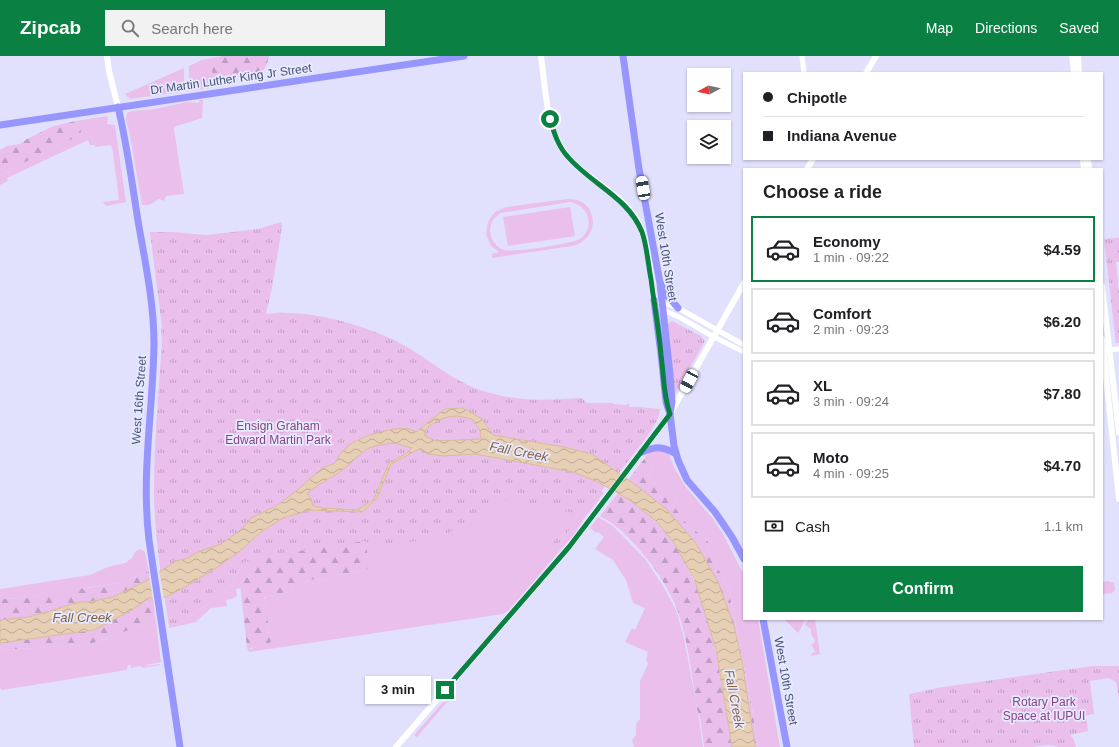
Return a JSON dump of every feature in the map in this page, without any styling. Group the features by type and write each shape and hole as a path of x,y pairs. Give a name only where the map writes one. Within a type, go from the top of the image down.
{"main road":[{"name":"West 16th Street","path":"107,56 109,71 118,107 140,231 153,324 153,360 146,472 146,515 180,747"},
{"name":"Dr Martin Luther King Jr Street","path":"0,125 464,56"},
{"path":"541,56 550,119 556,138 564,152 574,164 622,203 637,220 644,240 655,303"},
{"name":"West 10th Street","path":"623,56 639,169 660,283 670,374 672,402 670,414"},
{"path":"867,72 876,56"},
{"path":"1072,56 1074,72"},
{"path":"1078,56 1079,72"},
{"path":"660,283 678,308"},
{"path":"396,747 569,547 642,452 670,414 743,285"},
{"name":"West 10th Street","path":"655,303 666,402 670,414 676,454 687,480 719,519 732,537 743,557"},
{"path":"1103,307 1105,350 1119,499"},
{"path":"1105,350 1119,433"},
{"path":"642,452 659,447 665,448 676,454"},
{"name":"West 10th Street","path":"764,620 787,747"}],"street":[{"path":"802,56 804,72"},
{"path":"655,303 714,337 743,352"},
{"path":"662,306 678,308 743,343"},
{"path":"1105,350 1119,349"}],"green space":[{"path":"222,56 212,60 221,81 232,77 235,84 189,91 189,66 202,60"},
{"path":"222,56 269,56 267,64 259,78 249,81 238,77 229,77 221,81 214,79 211,66 212,60"},
{"path":"184,68 184,83 181,92 130,99 125,94"},
{"path":"200,100 203,100 202,118 174,127 184,194 166,196 164,201 159,199 149,205 142,205 126,120 127,113 187,102 198,103"},
{"path":"107,116 107,124 115,125 126,202 107,206 104,204 103,202 119,200 113,152 111,145 95,147 95,145 90,145 88,140 7,178 8,181 0,185 0,176 25,162 79,125 76,121"},
{"path":"76,121 81,132 78,136 0,176 0,150 7,146 20,144 53,126"},
{"path":"567,199 577,200 585,205 590,211 593,219 592,228 589,235 582,242 572,246 492,258 492,254 499,252 491,246 486,234 488,222 495,212 506,207","holes":["570,202 577,204 586,213 589,224 584,236 578,240 541,248 509,251 498,247 491,237 490,228 494,218 501,213"]},
{"path":"570,207 575,236 508,246 503,217"},
{"name":"Ensign Graham Edward Martin Park","path":"281,222 282,227 266,314 282,313 319,316 338,320 376,332 416,352 470,386 492,394 529,399 554,400 582,398 587,403 613,403 626,405 629,403 629,407 660,409 659,416 655,424 618,474 616,473 556,546 552,544 574,513 509,499 468,523 440,537 385,546 363,541 267,556 263,559 244,562 229,589 178,624 169,626 159,558 154,507 155,453 162,327 150,232 173,232 206,235 258,229"},
{"path":"1119,238 1119,262 1116,262 1119,293 1119,343 1116,343 1104,239"},
{"path":"672,321 701,336 705,341 675,394 668,324"},
{"path":"655,450 668,452 675,469 685,486 713,519 723,534 743,573 743,620 758,620 780,747 758,747 752,707 728,587 709,552 708,542 702,535 689,527 673,505 678,500 672,491 666,494 647,477 654,466 644,459 650,452"},
{"path":"644,459 654,466 647,477 666,494 672,491 678,500 673,505 689,527 702,535 708,542 709,552 728,587 752,708 758,747 755,747 742,661 734,626 641,489 628,480"},
{"path":"598,487 604,493 583,520 576,532 509,610 503,614 249,652 247,648 251,649 271,642 264,599 267,596 291,592 292,587 314,579 328,581 332,580 337,575 367,570 267,556 240,584 241,588 236,589 237,596 226,600 227,606 211,608 196,622 169,628 169,626 178,624 229,589 244,562 458,500"},
{"path":"618,493 648,515 672,541 690,571 703,605 713,640 721,676 732,747 704,747 688,650 675,603 661,578 633,542 612,523 600,516"},
{"path":"598,517 613,526 645,559 663,586 676,610 684,638 703,747 634,747 632,740 636,735 636,724 640,719 640,681 648,664 646,660 648,652 625,642 632,628 635,630 645,608 633,603 626,580 613,560 595,549 604,537 590,528"},
{"path":"364,541 369,559 367,570 337,575 332,580 328,581 314,579 292,587 291,592 267,596 264,598 271,642 265,647 247,648 240,584 253,571 258,563 267,556"},
{"path":"140,549 145,552 149,572 120,583 89,587 61,596 40,594 28,598 0,599 0,589 90,575 108,567 125,563 132,558 135,552"},
{"path":"149,572 150,579 113,597 88,602 78,602 28,617 0,620 0,599 28,598 40,594 55,594 61,596 66,591 120,583"},
{"path":"1108,581 1114,583 1115,590 1112,593 1103,594 1103,582"},
{"path":"149,598 153,598 155,615 145,624 96,642 83,645 0,650 0,643 94,630 132,610"},
{"path":"155,615 161,662 147,666 160,665 143,668 140,666 131,668 131,665 128,665 127,670 2,690 0,688 0,650 83,645 96,642 145,624"},
{"path":"785,620 805,620 798,633"},
{"path":"808,620 815,620 820,654 811,656 812,653 815,652 811,645 815,640 811,634 811,629 805,625"},
{"name":"Rotary Park Space at IUPUI","path":"1093,666 1119,666 1119,698 1116,682 1109,678 1090,681 1094,714 1086,716 1088,731 1070,735 1073,738 1076,747 1059,747 1049,745 1032,747 914,747 909,694 943,687"},
{"path":"448,701 417,737 414,735 443,702"}],"water":[{"name":"Fall Creek","path":"463,408 482,419 493,435 564,447 592,454 666,509 695,542 718,582 734,626 742,661 755,747 732,747 716,649 694,578 674,543 656,521 630,500 598,482 573,472 475,454 444,456 428,454 419,449 391,464 377,498 362,512 310,510 283,518 261,532 240,551 216,568 185,587 166,597 149,598 132,610 94,630 0,643 0,620 28,617 78,602 88,602 113,597 146,581 176,561 188,558 198,552 221,544 242,529 251,518 278,505 322,468 335,463 348,446 360,439 376,433 402,428 416,432 445,409","holes":["457,416 472,419 480,430 481,439 436,441 425,436 425,430 436,421 447,417","394,443 412,448 405,454 389,463 374,499 356,510 313,506 311,498 307,494 311,490 344,469 367,449"]}],"pier":[{"path":"159,570 164,599 153,600 149,576"}],"route":[{"path":"445,690 569,547 670,414 666,402 656,312 642,232 637,220 622,203 578,168 567,156 556,138 550,119"}]}
